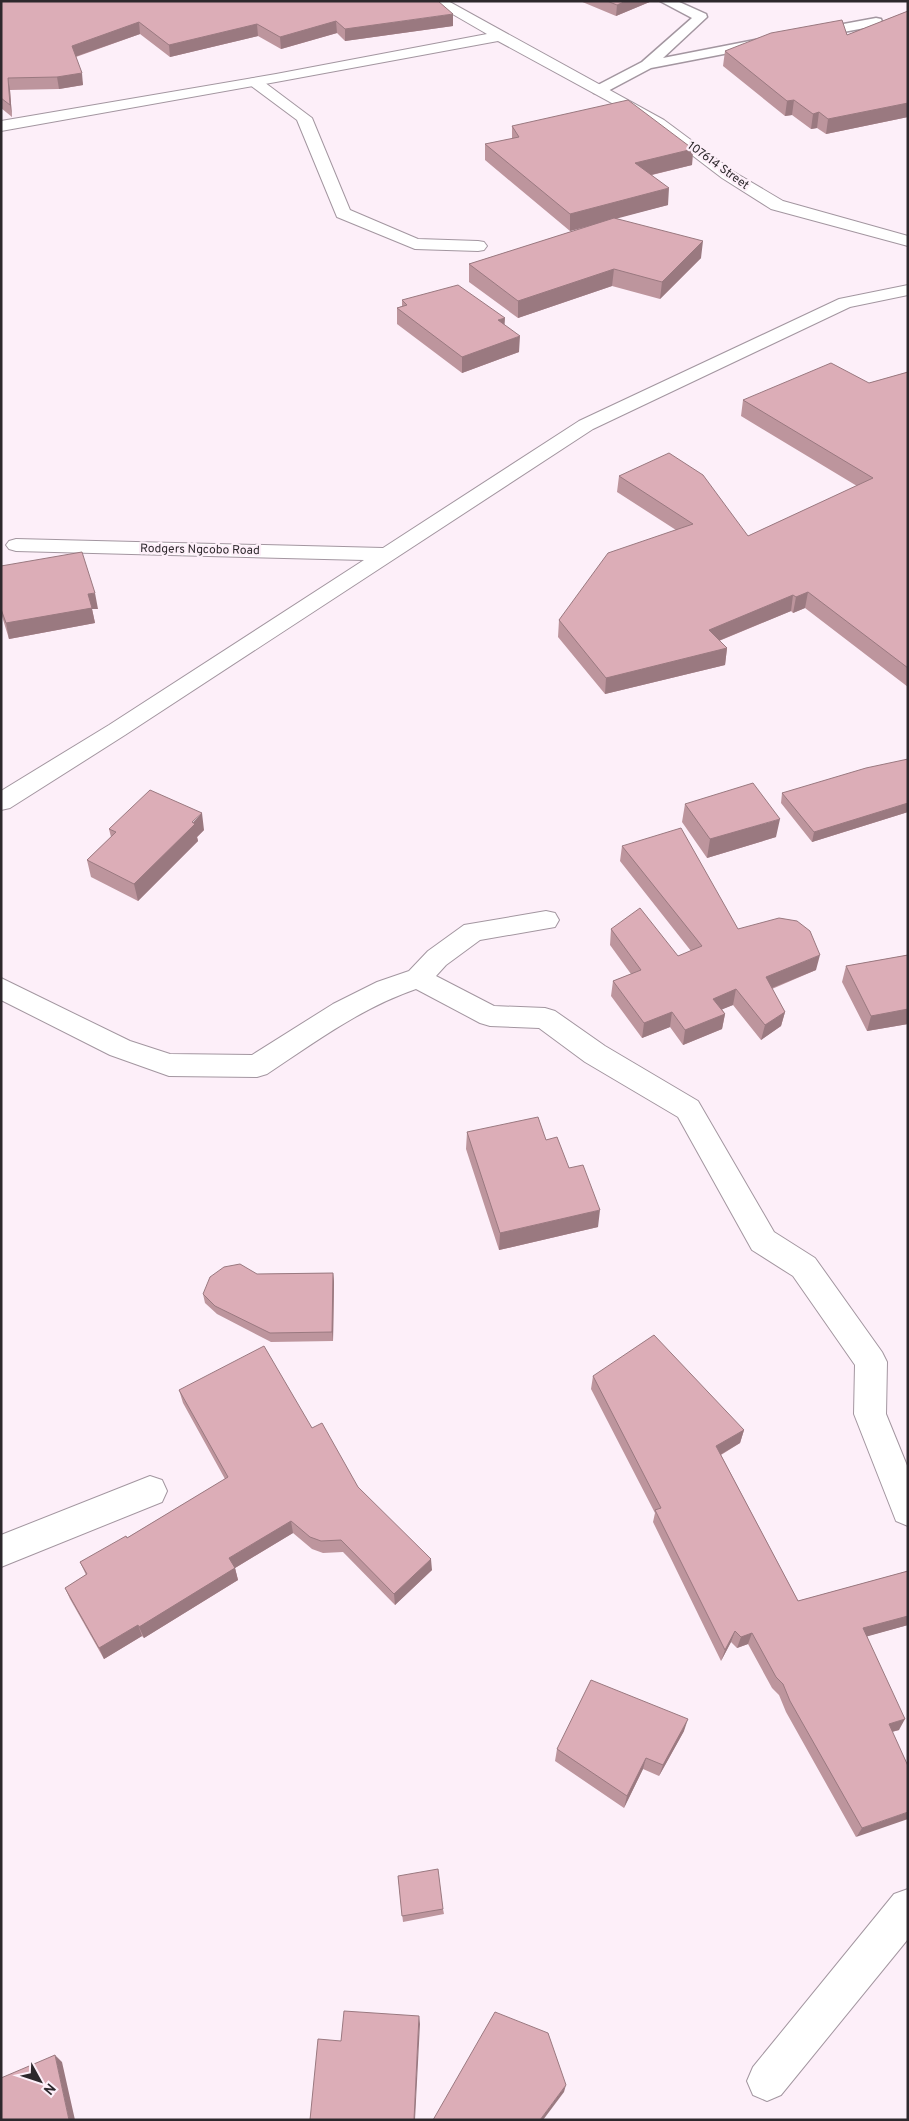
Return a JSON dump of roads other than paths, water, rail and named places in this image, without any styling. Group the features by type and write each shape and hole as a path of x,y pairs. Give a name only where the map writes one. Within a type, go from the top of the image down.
{"street":[{"name":"107614 Street","path":"437,1 659,123 728,175 777,205 908,241"},
{"path":"1,126 255,82 500,36"},
{"path":"255,82 304,118 343,213 415,244 478,246"},
{"path":"1,802 117,730 384,554 586,425 845,303 908,290"},
{"name":"Rodgers Ngcobo Road","path":"16,546 384,554"},
{"path":"1,988 120,1048 169,1065 257,1066 342,1010 386,989 418,978 437,958 473,932 546,920"},
{"path":"418,978 490,1016 546,1018 595,1054 688,1109 763,1241 804,1267 871,1362 870,1414 908,1510"},
{"path":"1,1552 150,1491"},
{"path":"767,2081 908,1908"}],"lane":[{"path":"599,90 647,65 701,17 666,1"},
{"path":"797,36 876,22"},
{"path":"647,65 778,40"}]}
